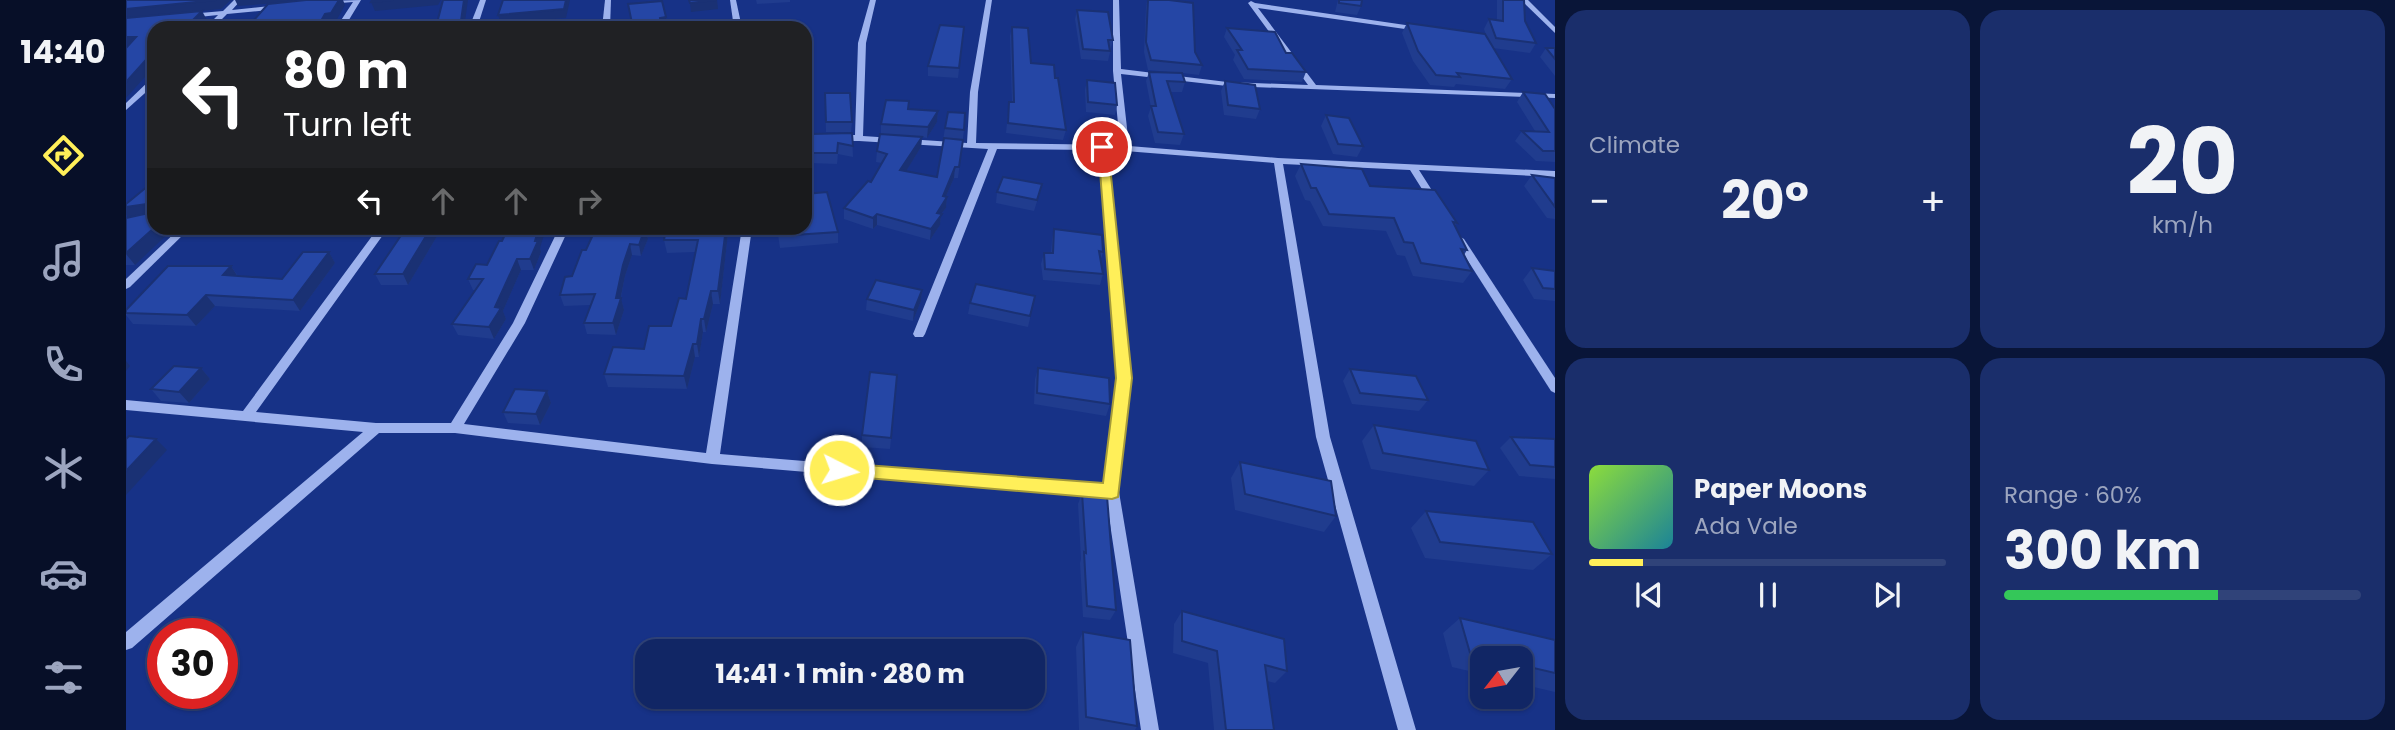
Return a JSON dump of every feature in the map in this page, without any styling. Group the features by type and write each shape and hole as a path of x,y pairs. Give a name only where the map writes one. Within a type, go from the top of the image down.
{"street":[{"path":"216,21 238,0"},
{"path":"314,4 353,0"},
{"path":"344,21 358,0"},
{"path":"475,21 483,0"},
{"path":"606,21 608,0"},
{"path":"733,0 737,21"},
{"path":"859,138 862,43 873,0"},
{"path":"971,146 974,92 989,0"},
{"path":"1116,0 1117,71 1125,148"},
{"path":"1524,0 1555,31"},
{"path":"1250,2 1314,87"},
{"path":"1250,2 1273,8 1428,30"},
{"path":"176,18 289,6"},
{"path":"1259,12 1273,8"},
{"path":"1117,71 1227,84 1555,96"},
{"path":"126,108 147,88"},
{"path":"812,138 859,138 971,146 1125,148 1278,161 1555,174"},
{"path":"919,334 994,146"},
{"path":"1102,147 1124,378 1112,492 1150,730"},
{"path":"1278,161 1323,437 1407,730"},
{"path":"1412,166 1442,213"},
{"path":"1450,225 1555,388"},
{"path":"126,285 178,235"},
{"path":"247,415 378,235"},
{"path":"455,428 519,323 561,235"},
{"path":"712,458 746,235"},
{"path":"126,404 376,428 455,428 712,458 1112,492"},
{"path":"126,642 376,428"}],"building":[{"path":"126,0 216,0 126,9"},
{"path":"339,0 331,13 325,14 321,21 253,21 268,4"},
{"path":"443,0 464,0 461,21 438,21"},
{"path":"503,0 566,0 564,9 498,15"},
{"path":"689,0 716,0 690,3"},
{"path":"1148,0 1193,3 1195,52 1202,65 1151,60 1146,42"},
{"path":"1339,0 1362,0 1361,6 1339,3"},
{"path":"1503,0 1524,0 1525,21 1536,43 1496,38 1489,19 1503,21"},
{"path":"662,1 666,17 660,18 660,21 632,21 628,4"},
{"path":"1077,10 1108,12 1113,40 1108,40 1110,51 1083,49"},
{"path":"202,11 192,21 147,21 147,59 126,82 126,48 136,37 126,37 126,18"},
{"path":"1407,23 1485,34 1512,79 1457,73 1460,77 1436,75 1418,51"},
{"path":"940,25 964,27 959,68 928,66"},
{"path":"1012,27 1028,28 1031,63 1054,65 1066,130 1008,123 1009,102 1014,102"},
{"path":"1227,28 1275,32 1286,53 1292,53 1306,72 1248,69 1237,50 1242,50"},
{"path":"1546,48 1555,48 1555,59"},
{"path":"1149,72 1182,73 1185,82 1167,81 1184,134 1158,132 1151,106 1156,106"},
{"path":"1087,80 1115,83 1117,105 1088,102"},
{"path":"1225,81 1255,85 1260,109 1228,105"},
{"path":"1523,92 1545,94 1555,109 1555,151 1543,151 1522,131 1549,132"},
{"path":"825,93 850,93 852,122 826,122"},
{"path":"886,100 909,101 908,109 938,111 928,127 881,124"},
{"path":"948,112 965,113 964,130 945,128"},
{"path":"1326,115 1349,118 1363,146 1338,144"},
{"path":"852,133 853,146 838,143 837,153 812,153 812,134"},
{"path":"880,134 922,137 900,170 937,177 944,138 963,140 959,167 955,167 943,196 947,197 937,213 942,214 931,229 877,214 873,218 844,208 868,181 871,182 887,154 877,151"},
{"path":"1301,164 1362,169 1370,186 1435,190 1457,223 1453,222 1467,250 1461,249 1472,271 1421,263 1413,243 1404,242 1394,218 1329,214 1316,188 1311,188"},
{"path":"1532,175 1555,178 1555,207"},
{"path":"1003,177 1042,184 1037,200 997,192"},
{"path":"147,187 147,207 146,204 126,207 126,204"},
{"path":"827,192 838,232 812,234 812,193"},
{"path":"147,213 147,234 126,253 126,218"},
{"path":"1054,229 1102,235 1103,252 1099,251 1103,274 1045,269 1044,253 1053,253"},
{"path":"401,235 427,235 403,274 375,274"},
{"path":"505,235 537,235 535,241 538,241 530,259 517,259 495,307 501,308 489,327 452,324 483,279 468,279 476,264 487,265 499,241 502,241"},
{"path":"593,235 643,235 639,245 630,244 616,298 621,298 613,323 584,323 595,294 560,295 565,277 572,276 582,250 586,250"},
{"path":"665,235 725,235 718,291 711,291 704,319 701,319 697,344 693,344 684,376 604,374 613,347 644,349 649,326 671,326 679,298 686,299 698,240 664,240"},
{"path":"303,252 329,252 293,300 206,295 187,315 126,313 168,266 231,266 223,275 282,279"},
{"path":"1532,268 1555,271 1555,289 1543,288"},
{"path":"876,280 922,290 914,310 867,299"},
{"path":"976,284 1035,296 1030,316 970,303"},
{"path":"174,366 201,368 179,392 151,389"},
{"path":"1038,368 1109,378 1110,404 1037,393"},
{"path":"1350,369 1416,376 1428,400 1360,393"},
{"path":"870,372 897,375 891,438 862,435"},
{"path":"515,389 547,391 536,414 503,412"},
{"path":"1374,425 1476,441 1489,470 1383,453"},
{"path":"129,436 156,439 126,471 126,439"},
{"path":"1511,437 1555,439 1555,467 1530,465"},
{"path":"1240,462 1331,481 1336,516 1245,494"},
{"path":"1082,493 1107,496 1116,610 1087,606"},
{"path":"1426,511 1533,522 1552,554 1440,542"},
{"path":"1182,611 1284,639 1287,671 1265,665 1274,730 1226,730 1217,651 1182,641"},
{"path":"1460,618 1555,640 1555,673 1533,668 1533,646 1470,646 1470,653"},
{"path":"1083,632 1130,640 1137,726 1086,717"}],"route":[{"path":"839,470 1112,492 1124,378 1102,147"}]}
